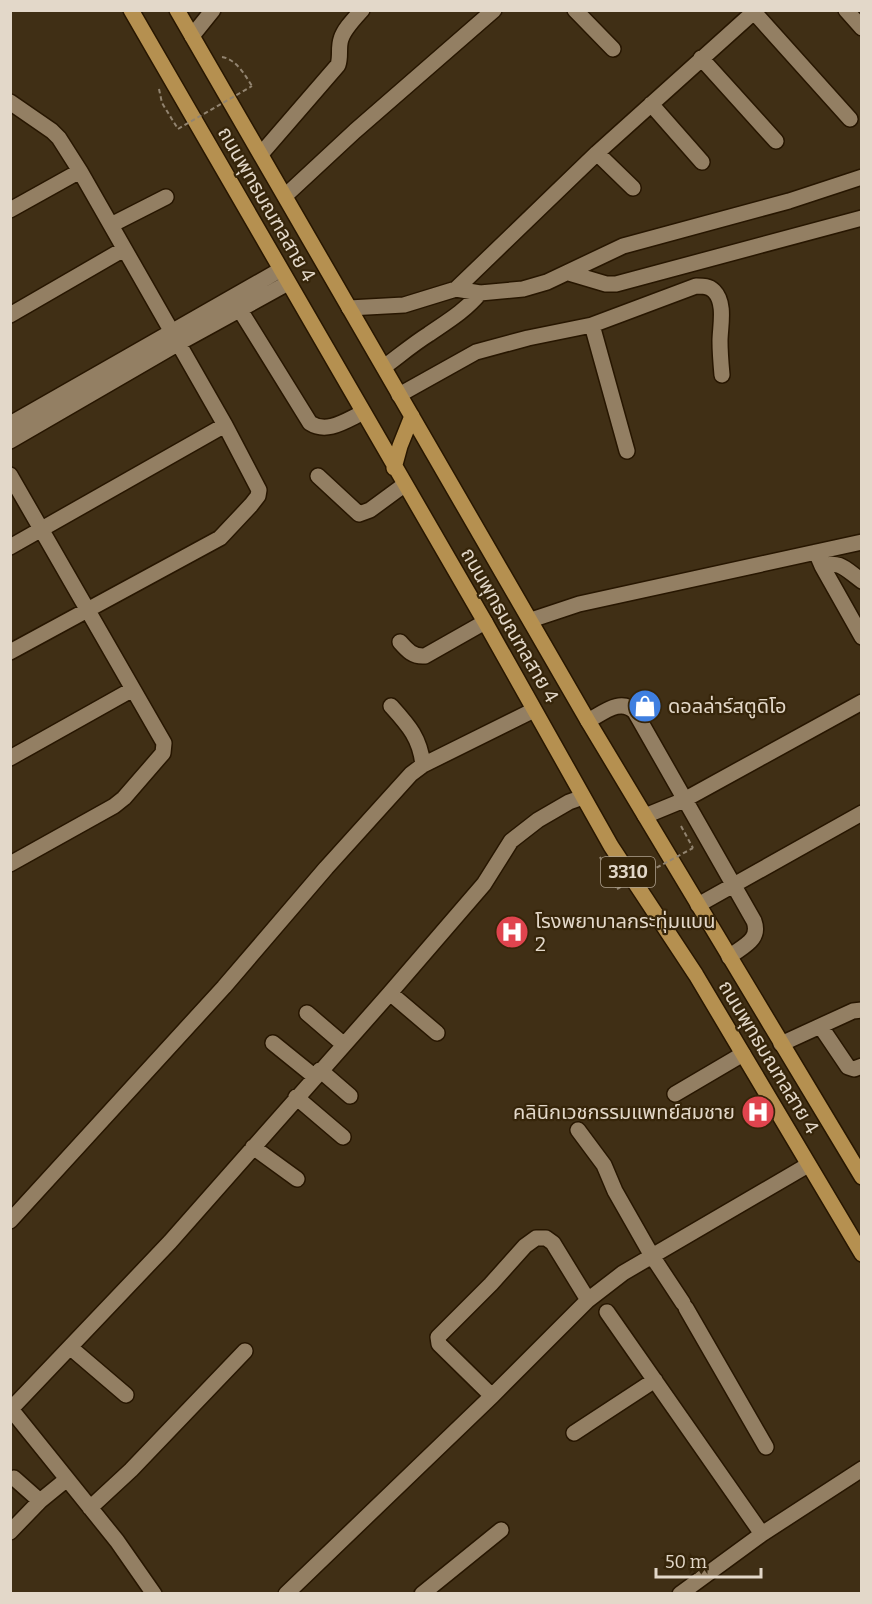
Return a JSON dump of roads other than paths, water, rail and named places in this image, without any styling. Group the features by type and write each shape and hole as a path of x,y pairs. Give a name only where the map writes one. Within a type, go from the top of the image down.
{"main road":[{"name":"ถนนพุทธมณฑลสาย 4","path":"130,10 485,622 611,846 696,975 861,1254"},
{"name":"ถนนพุทธมณฑลสาย 4","path":"177,10 588,721 861,1177"},
{"path":"394,468 412,416"}],"street":[{"path":"192,36 213,10"},
{"path":"261,154 338,65 343,33 362,10"},
{"path":"575,10 613,49"},
{"path":"846,10 861,28"},
{"path":"456,289 597,153 755,11 850,119"},
{"path":"285,196 490,12"},
{"path":"701,58 776,141"},
{"path":"651,104 702,162"},
{"path":"10,652 220,538 258,496 256,483 225,425 80,171 52,131 12,105"},
{"path":"597,153 633,188"},
{"path":"10,210 80,171"},
{"path":"349,308 404,305 456,289 480,293 522,289 569,273 598,256 623,246 789,201 861,177"},
{"path":"111,225 166,197"},
{"path":"569,273 606,284 616,284 861,218"},
{"path":"10,315 124,249"},
{"path":"10,441 175,337 240,310 284,277"},
{"path":"10,424 284,277"},
{"path":"399,394 476,352 528,338 592,325 696,286 706,286 714,290 718,297 722,375"},
{"path":"384,367 427,334 456,316 480,293"},
{"path":"240,310 310,423 324,429 362,413"},
{"path":"592,325 627,451"},
{"path":"10,547 225,425"},
{"path":"10,475 164,743 163,753 132,790 114,806 10,864"},
{"path":"318,476 359,514 370,510 404,485"},
{"path":"531,620 579,604 819,559 861,542"},
{"path":"819,559 838,563 861,581"},
{"path":"819,559 861,637"},
{"path":"400,642 407,651 418,657 425,656 485,622"},
{"path":"10,758 133,689"},
{"path":"645,816 677,802 861,702"},
{"path":"588,721 612,707 623,705 635,712 677,802 733,885 757,929 755,937 729,957"},
{"path":"391,706 413,731 422,750 423,765"},
{"path":"10,1221 216,996 411,774 423,765 534,710"},
{"path":"154,1593 117,1541 11,1409 170,1242 390,993 484,884 511,841 538,820 569,802 583,797"},
{"path":"698,905 861,813"},
{"path":"390,993 437,1033"},
{"path":"308,1013 344,1044"},
{"path":"781,1044 821,1027 859,1015"},
{"path":"821,1027 848,1067 854,1069 861,1066"},
{"path":"273,1043 350,1096"},
{"path":"675,1094 742,1054"},
{"path":"296,1097 343,1137"},
{"path":"578,1130 604,1165 615,1191 652,1256 684,1306 766,1447"},
{"path":"253,1147 297,1179"},
{"path":"286,1593 492,1396 588,1300 623,1273 808,1165"},
{"path":"492,1396 439,1344 438,1337 525,1246 536,1238 546,1238 553,1243 588,1300"},
{"path":"608,1312 762,1534"},
{"path":"71,1348 126,1395"},
{"path":"90,1508 131,1470 245,1352"},
{"path":"574,1433 655,1380"},
{"path":"680,1593 762,1534 861,1469"},
{"path":"14,1478 40,1502"},
{"path":"10,1532 67,1479"},
{"path":"422,1593 501,1530"}],"place":[{"name":"ดอลล่าร์สตูดิโอ","path":"645,706"},
{"name":"โรงพยาบาลกระทุ่มแบน 2","path":"512,932"},
{"name":"คลินิกเวชกรรมแพทย์สมชาย","path":"758,1112"}]}
